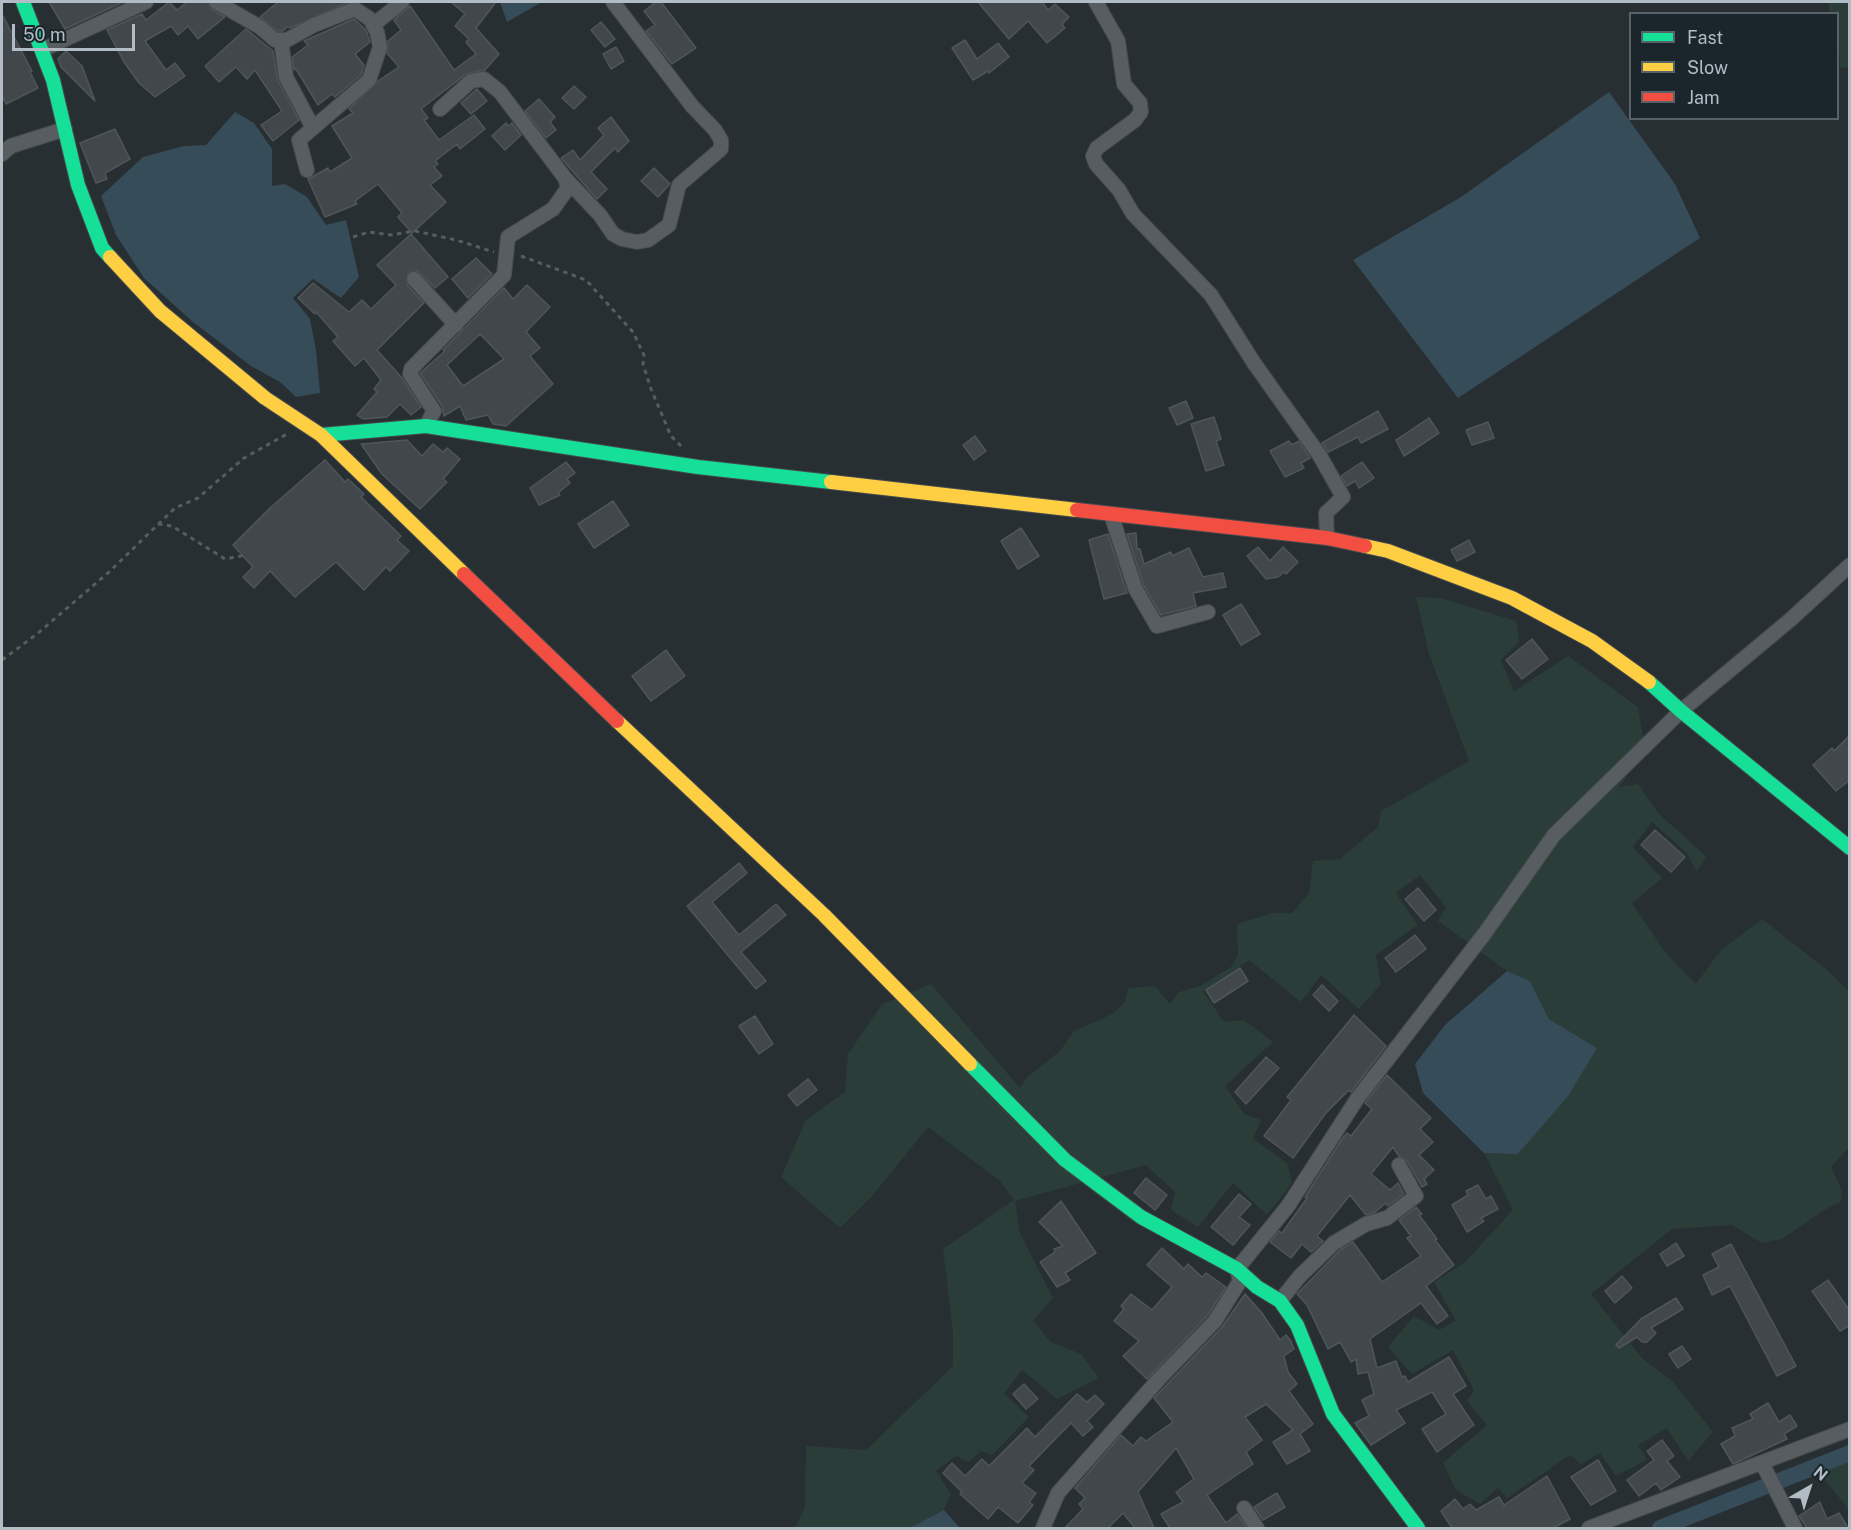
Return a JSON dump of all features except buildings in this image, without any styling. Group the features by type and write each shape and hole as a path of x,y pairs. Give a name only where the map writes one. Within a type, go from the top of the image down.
{"main road":[{"path":"23,2 42,50 78,185 102,248 160,311 265,398 321,435 704,805 825,915 1065,1160 1140,1217 1237,1269 1257,1287 1280,1301 1297,1324 1333,1414 1418,1528"},
{"path":"321,435 426,426 691,466 1328,538 1388,551 1512,598 1592,641 1651,683 1681,711 1850,848"}],"street":[{"path":"42,50 146,2"},
{"path":"216,2 251,21 275,40 281,40 355,9 369,19 373,25 380,47 369,80 355,95 299,140 298,144 307,170"},
{"path":"373,25 402,2"},
{"path":"440,109 471,81 484,80 500,92 565,178 600,215 613,234 622,239 638,242 648,240 669,225 679,185 721,149 721,140 655,59 613,2"},
{"path":"1096,2 1118,41 1124,84 1140,103 1141,112 1135,120 1097,148 1093,156 1096,164 1119,190 1133,214 1211,295 1254,363 1320,456 1343,497 1326,513 1328,538"},
{"path":"281,40 286,77 313,128"},
{"path":"2,154 11,146 64,129"},
{"path":"426,426 434,411 410,374 411,369 504,275 508,237 553,209 568,188 565,178"},
{"path":"414,279 456,325"},
{"path":"1111,514 1135,588 1157,626 1208,612"},
{"path":"1043,1528 1058,1493 1159,1379 1215,1321 1240,1281 1237,1269 1288,1206 1357,1100 1485,933 1554,835 1681,711 1782,627 1850,565"},
{"path":"1280,1301 1299,1277 1334,1244 1366,1224 1387,1218 1416,1196 1399,1165"},
{"path":"1589,1528 1850,1429"},
{"path":"1762,1463 1795,1528"},
{"path":"1244,1508 1257,1528"}],"path":[{"path":"353,237 369,232 391,235 415,231 547,264 586,280 633,332 641,346 644,356 643,364 651,389 671,436 685,452 691,466"},
{"path":"2,660 43,629 109,572 175,508 198,498 249,454 267,443 308,427"},
{"path":"156,524 172,526 225,559 246,555"}],"green space":[{"path":"1828,2 1849,2 1849,67 1840,68 1839,12 1830,12"},
{"path":"1416,597 1441,598 1516,621 1519,642 1501,660 1514,691 1568,656 1638,707 1645,750 1619,787 1638,784 1658,813 1706,856 1697,872 1686,852 1652,822 1633,847 1662,878 1632,903 1665,952 1696,984 1721,950 1762,919 1827,970 1849,991 1849,1147 1831,1167 1842,1191 1841,1202 1824,1210 1782,1239 1762,1243 1732,1225 1672,1229 1591,1294 1642,1358 1673,1382 1713,1432 1688,1461 1667,1428 1638,1445 1647,1460 1616,1476 1600,1453 1581,1464 1570,1455 1507,1498 1498,1488 1480,1504 1456,1490 1443,1463 1487,1425 1467,1401 1474,1390 1453,1350 1412,1374 1388,1347 1414,1316 1439,1330 1456,1321 1434,1282 1464,1263 1513,1210 1484,1153 1519,1153 1597,1048 1549,1019 1530,981 1507,971 1438,921 1446,907 1420,875 1396,893 1418,925 1376,955 1381,984 1359,1009 1321,975 1301,1002 1249,960 1203,991 1224,1022 1244,1020 1273,1042 1225,1086 1244,1114 1261,1120 1253,1139 1287,1163 1292,1183 1267,1215 1233,1183 1198,1227 1171,1210 1175,1192 1146,1165 1015,1201 1020,1233 1053,1298 1033,1321 1051,1342 1081,1354 1099,1378 1057,1399 1022,1370 1004,1393 1029,1417 992,1455 981,1451 969,1462 956,1456 936,1471 951,1494 944,1510 909,1528 795,1528 805,1507 806,1446 866,1450 953,1366 953,1333 943,1249 1014,1200 999,1180 928,1127 873,1195 840,1228 781,1177 806,1120 845,1092 848,1054 882,1004 931,984 1020,1088 1027,1077 1060,1051 1074,1031 1112,1014 1125,1002 1128,988 1155,986 1170,1004 1179,992 1200,986 1231,967 1238,956 1237,924 1272,913 1292,913 1309,893 1313,861 1340,859 1378,827 1381,811 1469,761 1429,654"},
{"path":"1849,1442 1849,1510 1822,1476"}],"water":[{"path":"500,2 542,2 507,22"},
{"path":"1609,92 1675,184 1700,238 1458,398 1353,260 1461,197"},
{"path":"235,112 254,123 272,149 272,186 285,184 307,197 326,225 346,220 359,277 341,298 313,279 293,298 310,319 320,393 296,397 280,382 251,366 193,322 144,278 116,235 101,196 143,157 184,146 206,145"},
{"path":"1507,971 1530,981 1549,1019 1597,1048 1568,1096 1518,1154 1484,1153 1423,1093 1415,1064 1445,1025"},
{"path":"944,1510 960,1528 909,1528"}],"waterway":[{"path":"1660,1528 1850,1453"}],"traffic: fast":[{"path":"23,2 53,80 78,185 102,248 110,257"},
{"path":"321,435 426,426 698,467 831,482"},
{"path":"1649,682 1681,711 1850,848"},
{"path":"970,1064 1065,1160 1141,1217 1237,1269 1257,1287 1280,1301 1297,1325 1333,1414 1418,1528"}],"traffic: slow":[{"path":"110,257 160,311 265,398 321,435 464,574"},
{"path":"831,482 1077,510"},
{"path":"1365,546 1388,551 1512,598 1592,641 1649,682"},
{"path":"617,721 824,915 970,1064"}],"traffic: jam":[{"path":"1077,510 1327,538 1365,546"},
{"path":"464,574 617,721"}]}
